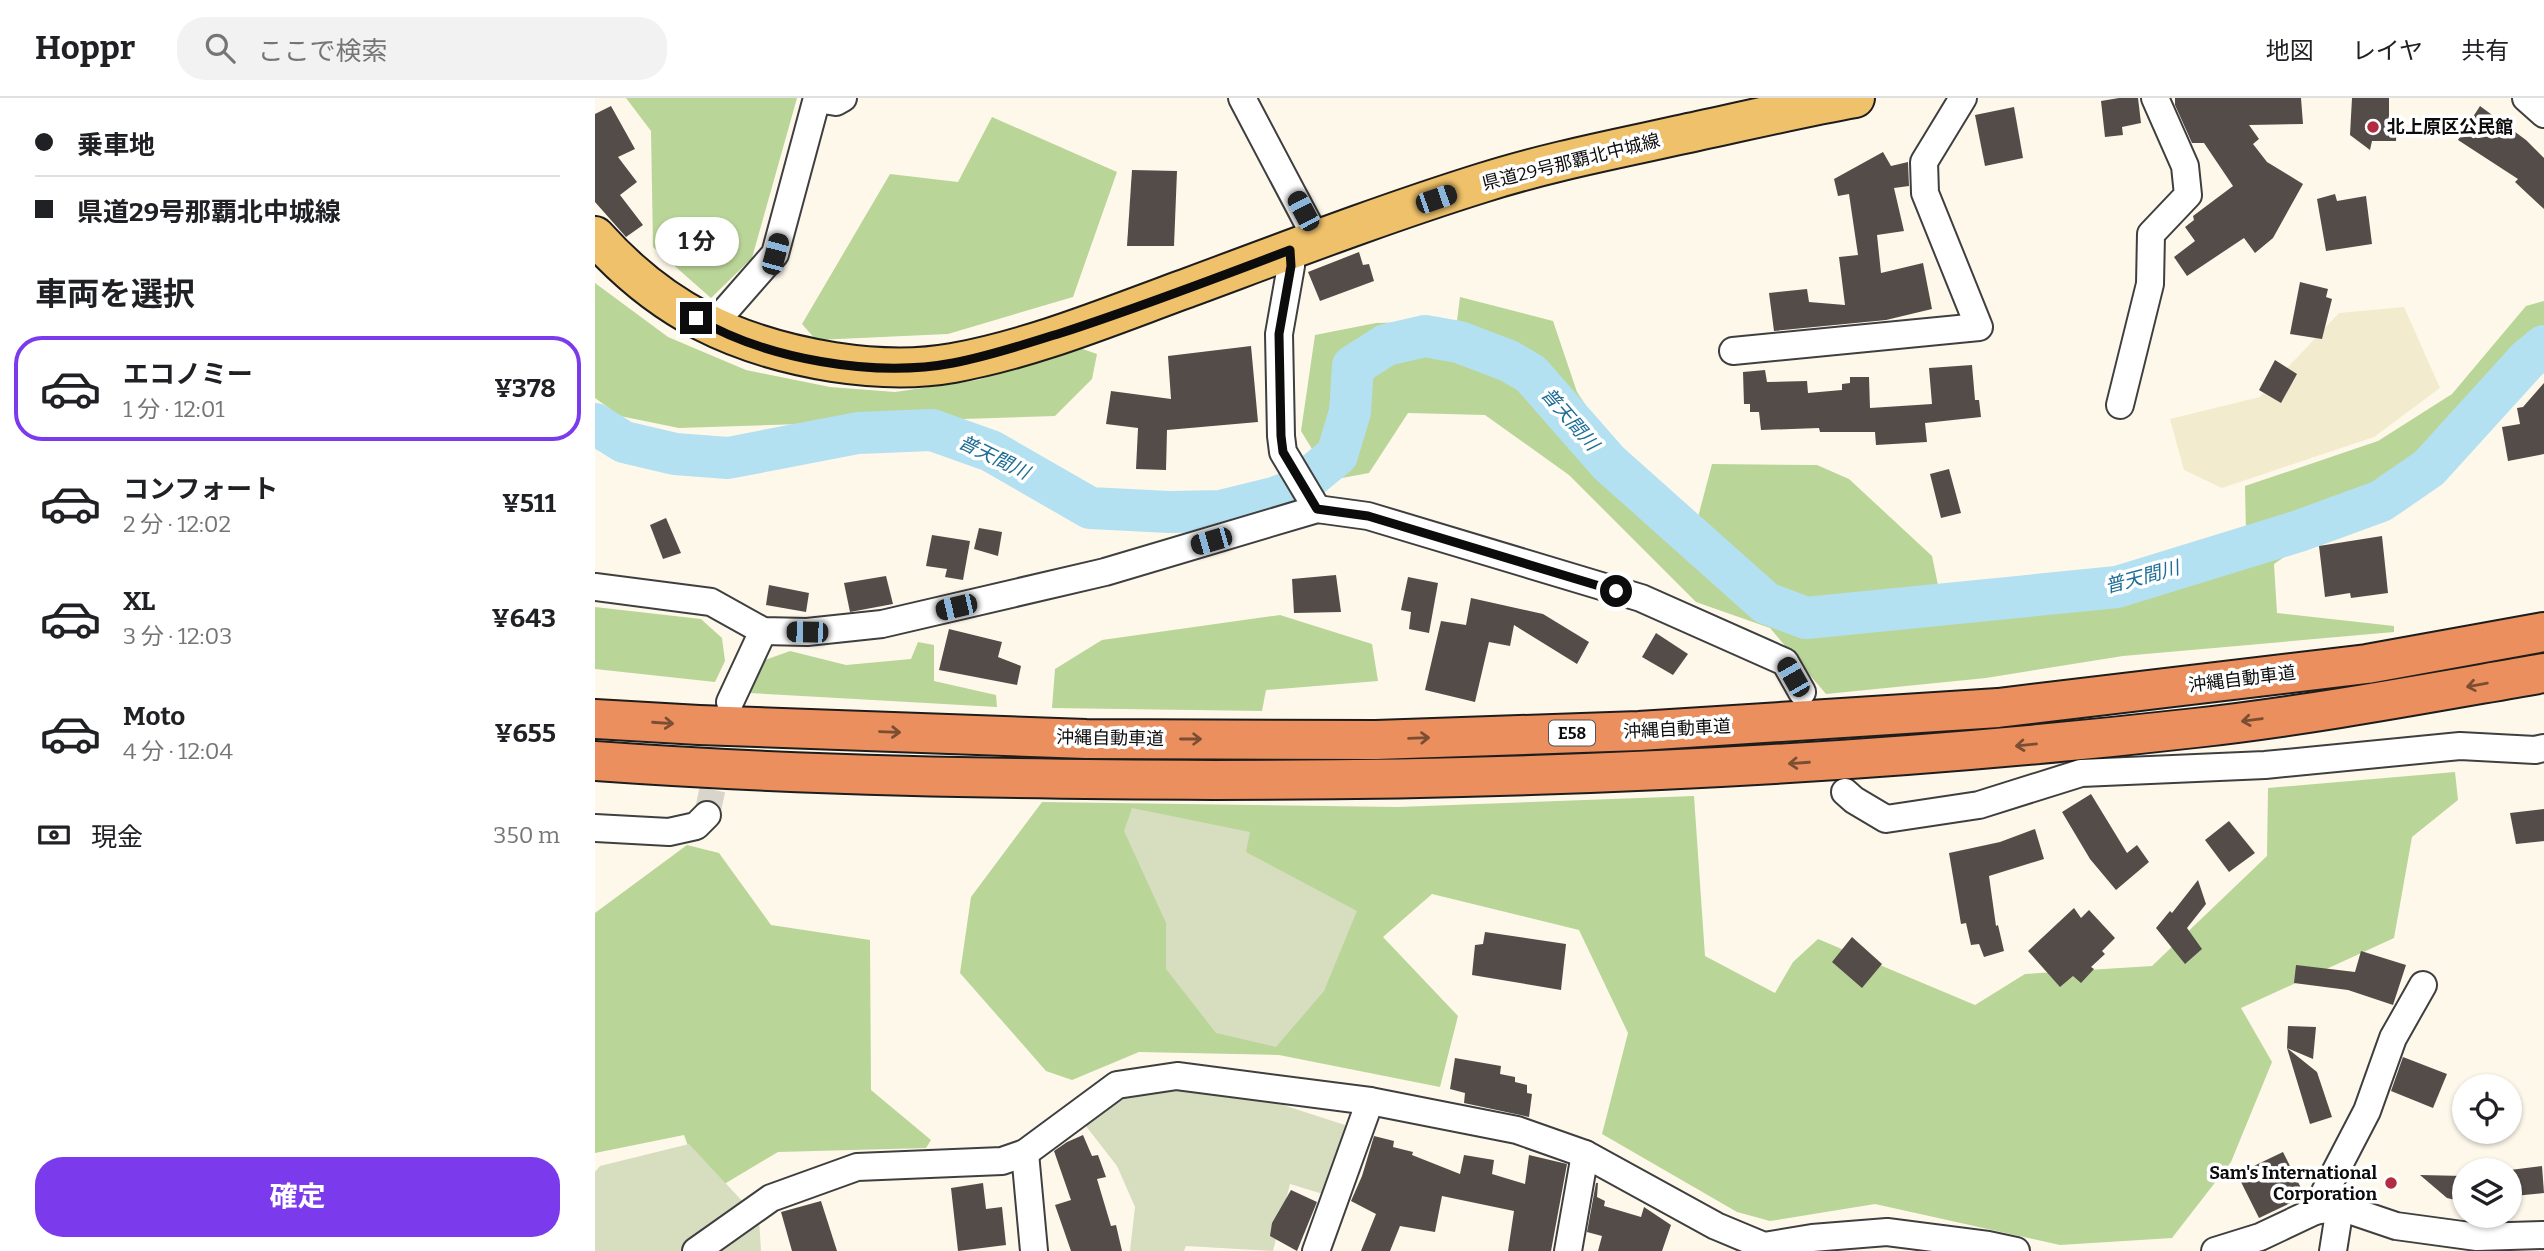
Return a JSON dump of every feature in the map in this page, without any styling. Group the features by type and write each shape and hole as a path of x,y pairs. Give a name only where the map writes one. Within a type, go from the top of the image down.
{"highway":[{"name":"沖縄自動車道","path":"595,719 699,726 1100,739 1376,740 1639,732 1998,708 2367,664 2544,632"},
{"path":"595,761 743,772 1114,780 1399,780 1782,764 2000,748 2198,728 2372,703 2544,673"}],"main road":[{"name":"県道29号那覇北中城線","path":"595,236 649,286 711,327 741,340 791,355 860,366 951,363 1026,344 1092,323 1483,183 1543,166 1855,98"}],"street":[{"path":"711,327 775,254 817,98 837,102 843,98"},
{"path":"1242,98 1304,245 1291,266 1279,334 1283,452 1316,509"},
{"path":"1733,351 1979,327 1925,193 1924,162 1963,98"},
{"path":"2120,405 2150,284 2151,234 2188,195 2185,166 2155,98"},
{"path":"2526,98 2544,114"},
{"path":"595,587 711,602 763,631 807,632 882,624 1105,572 1316,509 1368,516 1641,598 1785,662 1802,692"},
{"path":"730,702 763,631"},
{"path":"1846,792 1854,800 1886,819 1979,805 2081,773 2265,765 2460,746 2535,750 2544,748"},
{"path":"595,828 669,832 696,826 707,815"},
{"path":"2333,1251 2327,1209 2393,1038 2423,985"},
{"path":"696,1251 771,1198 857,1167 1002,1161 1025,1153 1117,1085 1177,1076 1370,1101 1517,1130 1585,1154 1716,1226 1764,1249 1812,1238 1888,1232 2017,1251"},
{"path":"1316,1251 1370,1101"},
{"path":"1025,1153 1034,1251"},
{"path":"1568,1251 1585,1154"},
{"path":"2215,1251 2260,1237 2327,1209 2396,1226 2477,1237 2544,1235"}],"shaded area":[{"path":"2404,307 2440,388 2374,437 2222,488 2184,470 2170,419 2260,397 2339,313"}],"green space":[{"path":"626,98 797,98 752,258 711,298 653,247 651,131"},
{"path":"992,117 1117,172 1073,297 948,334 816,340 802,324 890,174 958,182"},
{"path":"595,283 668,337 746,370 830,387 895,392 978,380 1077,347 1097,354 1092,379 1055,416 679,428 620,416 595,398"},
{"path":"1460,297 1553,321 1577,392 1666,527 1697,521 1712,464 1817,465 1849,479 1932,556 1940,595 2091,583 2133,566 2246,533 2245,486 2378,441 2452,394 2526,306 2544,301 2544,354 2382,511 2311,539 2274,564 2277,613 2394,626 2394,632 2123,656 1986,678 1826,694 1770,628 1696,602 1569,475 1485,415 1408,413 1369,473 1331,480 1301,431 1315,335 1376,323 1457,321"},
{"path":"595,607 701,619 722,638 725,661 715,682 595,669"},
{"path":"1280,615 1372,644 1378,681 1266,690 1262,711 1052,708 1055,669 1102,640"},
{"path":"918,642 934,645 934,681 996,695 997,707 750,693 765,660 790,651 846,665 911,659"},
{"path":"2455,772 2458,800 2412,837 2394,938 2241,1008 2272,1062 2231,1162 2172,1238 2060,1245 1875,1204 1770,1221 1737,1212 1602,1134 1628,1033 1579,930 1432,894 1383,937 1458,1016 1440,1087 1279,1055 1139,1052 1072,1080 1046,1071 960,973 971,897 1042,802 1398,807 1694,796 1705,956 1775,993 1793,962 1818,939 1975,1005 2025,974 2152,966 2267,856 2268,788"},
{"path":"1132,808 1250,832 1246,852 1357,911 1324,991 1276,1047 1216,1033 1166,969 1166,923 1124,831"},
{"path":"687,845 719,853 771,925 870,940 871,1090 931,1140 926,1148 778,1152 706,1195 684,1135 595,1153 595,913"},
{"path":"1180,1088 1283,1105 1345,1125 1348,1143 1323,1194 1290,1184 1273,1251 1186,1246 1184,1251 1130,1251 1135,1207 1117,1166 1082,1121 1129,1094"},
{"path":"689,1144 759,1219 761,1251 595,1251 595,1172 600,1166"}],"building":[{"path":"2138,98 2141,123 2122,127 2123,135 2105,137 2101,101"},
{"path":"2175,98 2301,98 2303,124 2249,125 2259,139 2253,144 2267,162 2303,184 2273,238 2255,253 2244,238 2187,276 2174,257 2195,241 2185,227 2194,220 2193,216 2233,186 2204,143 2192,143 2175,105"},
{"name":"北上原区公民館","path":"2352,98 2389,98 2389,117 2397,118 2396,141 2372,141 2370,150 2350,135"},
{"path":"611,106 635,149 618,157 637,182 620,195 643,225 626,237 595,202 595,114"},
{"path":"2480,106 2526,140 2544,158 2544,209 2515,182 2518,179 2458,140"},
{"path":"2014,107 2023,158 1985,166 1975,115"},
{"path":"1883,152 1891,166 1908,162 1909,186 1894,188 1904,231 1877,235 1881,273 1923,263 1932,309 1886,320 1774,331 1769,293 1807,289 1809,302 1845,305 1839,257 1858,255 1849,194 1838,196 1834,179"},
{"path":"1132,170 1177,171 1174,246 1127,246"},
{"path":"2335,194 2337,201 2366,196 2372,244 2326,251 2317,199"},
{"path":"1359,252 1363,265 1369,264 1374,281 1320,301 1308,272"},
{"path":"2300,282 2328,289 2326,297 2332,299 2322,339 2290,334"},
{"path":"1251,346 1258,422 1167,430 1166,470 1136,469 1138,428 1106,424 1111,391 1171,399 1168,356"},
{"path":"2275,360 2297,374 2281,403 2259,390"},
{"path":"1972,365 1975,400 1979,400 1981,417 1925,423 1927,442 1876,445 1875,432 1820,432 1819,428 1761,430 1759,412 1750,412 1750,404 1744,404 1743,372 1765,370 1767,382 1807,381 1808,393 1842,390 1842,384 1850,383 1850,377 1869,377 1870,408 1932,404 1929,368"},
{"path":"2544,383 2544,454 2508,461 2502,427 2520,424 2517,408 2523,407"},
{"path":"1949,469 1961,513 1941,518 1930,474"},
{"path":"666,518 681,553 663,559 650,525"},
{"path":"979,528 1002,532 998,556 974,549"},
{"path":"932,535 970,541 963,580 945,577 947,569 926,566"},
{"path":"2382,536 2388,593 2351,598 2350,593 2325,597 2319,546"},
{"path":"1336,575 1341,612 1294,613 1292,579"},
{"path":"886,576 893,604 850,612 844,583"},
{"path":"1408,577 1438,583 1429,633 1409,629 1411,612 1401,610"},
{"path":"769,585 809,593 806,612 766,605"},
{"path":"1471,598 1543,614 1589,642 1577,664 1514,625 1510,646 1489,642 1475,702 1425,690 1441,621 1466,625"},
{"path":"949,629 1002,642 998,657 1021,666 1017,685 939,670"},
{"path":"1656,633 1688,654 1673,675 1642,657"},
{"path":"2091,794 2127,853 2137,845 2149,862 2116,890 2090,859 2062,812"},
{"path":"2544,809 2544,841 2516,844 2510,813"},
{"path":"2229,821 2255,853 2229,872 2205,840"},
{"path":"2035,829 2044,859 1989,876 1996,926 1998,925 2004,951 1984,957 1979,944 1971,945 1966,923 1961,924 1949,853 2000,842"},
{"path":"2198,880 2206,904 2187,928 2202,949 2185,964 2156,928 2170,911 2172,913"},
{"path":"2074,908 2081,918 2089,910 2115,938 2102,951 2105,954 2091,967 2094,969 2081,983 2073,976 2060,987 2028,951"},
{"path":"1485,932 1566,944 1561,990 1472,975 1475,945 1483,944"},
{"path":"1852,937 1882,964 1862,988 1832,962"},
{"path":"2361,951 2406,965 2393,1005 2348,990 2294,983 2296,965 2355,972"},
{"path":"2288,1026 2316,1027 2313,1059 2287,1048"},
{"path":"2287,1048 2317,1072 2332,1117 2310,1124"},
{"path":"2403,1057 2447,1074 2433,1108 2391,1091"},
{"path":"1455,1058 1501,1066 1500,1074 1515,1077 1515,1082 1527,1085 1527,1093 1532,1094 1529,1117 1464,1103 1465,1093 1450,1089"},
{"path":"1083,1135 1092,1156 1098,1155 1106,1177 1097,1179 1111,1226 1116,1225 1122,1251 1071,1251 1055,1205 1071,1200 1054,1151"},
{"path":"1374,1136 1394,1141 1393,1147 1413,1152 1412,1155 1460,1174 1464,1155 1494,1160 1492,1174 1525,1184 1529,1155 1567,1164 1551,1251 1508,1251 1514,1211 1442,1196 1435,1232 1400,1226 1390,1251 1361,1251 1376,1214 1351,1201"},
{"path":"2283,1152 2305,1196 2259,1218 2237,1174"},
{"path":"2542,1166 2544,1193 2522,1195 2522,1168"},
{"path":"2420,1175 2452,1176 2452,1199"},
{"path":"983,1183 986,1209 1002,1207 1006,1245 958,1251 951,1188"},
{"path":"1596,1183 1597,1197 1605,1201 1604,1206 1641,1217 1644,1207 1671,1225 1662,1251 1598,1251 1602,1236 1587,1232"},
{"path":"1291,1190 1317,1202 1297,1251 1270,1236 1272,1223"},
{"path":"821,1201 837,1251 792,1251 781,1212"}],"waterway":[{"name":"普天間川","path":"595,424 624,442 675,454 728,458 858,433 932,430 991,451 1090,508 1169,512 1221,511 1293,491 1337,455 1350,412 1353,366 1386,345 1425,336 1459,342 1509,361 1531,374 1609,463 1766,603 1806,618 2117,587 2299,531 2381,501 2429,468 2527,360 2544,346"}],"tunnel":[{"path":"707,815 729,710"}],"place":[{"name":"北上原区公民館","path":"2373,127"},
{"name":"Sam's International Corporation","path":"2391,1183"}],"route":[{"path":"696,318 741,340 791,355 860,366 951,363 1026,344 1092,323 1290,250 1291,266 1279,334 1281,436 1283,452 1317,509 1368,516 1616,591"}]}
